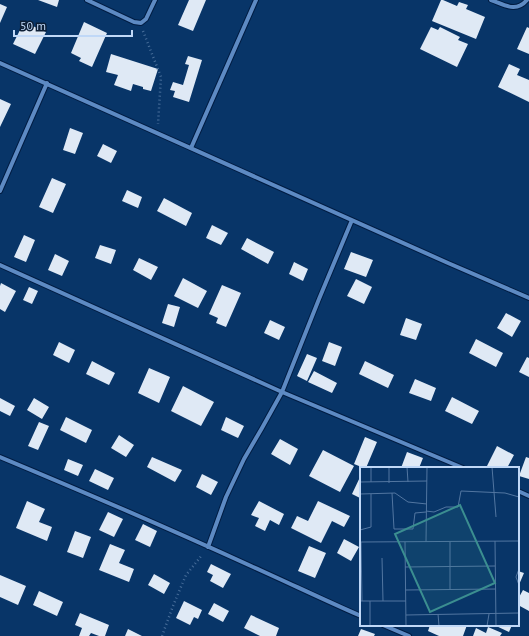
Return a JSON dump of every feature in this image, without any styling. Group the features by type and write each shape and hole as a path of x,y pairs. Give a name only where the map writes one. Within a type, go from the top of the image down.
{"street":[{"path":"87,0 134,22 140,23 146,19 155,0"},
{"path":"191,148 256,0"},
{"path":"491,0 510,8 520,7 527,0"},
{"path":"0,63 529,298"},
{"path":"0,191 47,83"},
{"path":"208,547 229,491 244,459 282,392 352,220"},
{"path":"0,265 282,392 461,467"},
{"path":"0,457 250,565 360,616"},
{"path":"519,491 529,496"},
{"path":"385,626 409,636"}],"path":[{"path":"140,23 161,77 158,133"},
{"path":"162,636 186,575 208,547"}],"building":[{"path":"38,0 59,0 57,7"},
{"path":"189,0 206,0 193,31 178,25"},
{"path":"441,0 457,6 459,2 468,5 466,9 485,17 476,39 432,21"},
{"path":"0,4 7,7 0,23"},
{"path":"24,22 46,32 35,54 13,44"},
{"path":"84,22 107,33 92,67 79,61 81,58 71,53"},
{"path":"431,27 438,30 440,27 460,37 458,40 468,44 457,67 420,49"},
{"path":"527,27 529,28 529,54 517,49"},
{"path":"111,54 158,69 151,91 133,84 131,91 114,85 118,75 106,72"},
{"path":"188,56 202,60 189,102 173,97 175,91 170,90 173,82 183,85 189,65 185,64"},
{"path":"509,64 520,69 517,75 529,80 529,102 498,87"},
{"path":"0,99 11,104 0,127"},
{"path":"70,128 83,133 75,154 63,150"},
{"path":"103,144 117,151 111,163 97,156"},
{"path":"52,178 66,184 53,213 39,207"},
{"path":"127,190 142,197 138,208 122,201"},
{"path":"164,198 192,213 186,226 157,211"},
{"path":"212,225 228,233 221,245 206,238"},
{"path":"24,235 35,240 26,262 14,257"},
{"path":"247,238 274,252 268,264 241,249"},
{"path":"100,245 116,250 111,264 95,258"},
{"path":"351,252 373,260 366,277 344,269"},
{"path":"55,254 69,261 62,276 48,270"},
{"path":"139,258 158,267 151,280 133,270"},
{"path":"294,262 308,269 303,281 289,274"},
{"path":"183,278 207,291 198,308 174,296"},
{"path":"356,279 372,287 364,304 347,296"},
{"path":"1,283 16,291 5,312 0,309"},
{"path":"222,285 241,293 226,327 216,323 218,318 209,314"},
{"path":"29,287 38,291 32,304 23,300"},
{"path":"168,304 180,307 174,327 162,323"},
{"path":"506,313 521,321 512,337 497,328"},
{"path":"406,318 422,324 416,340 400,335"},
{"path":"270,320 285,327 279,340 264,333"},
{"path":"476,339 503,353 496,367 469,353"},
{"path":"59,342 75,350 69,363 53,355"},
{"path":"329,342 342,347 335,366 322,361"},
{"path":"307,354 317,358 307,381 297,376"},
{"path":"527,357 529,358 529,377 519,372"},
{"path":"92,361 115,373 109,385 86,374"},
{"path":"365,361 394,375 388,388 359,374"},
{"path":"149,368 170,377 159,403 138,393"},
{"path":"314,371 337,383 332,393 308,382"},
{"path":"415,379 436,388 431,401 409,393"},
{"path":"183,386 214,402 201,426 171,411"},
{"path":"452,397 479,411 472,424 445,411"},
{"path":"0,398 15,406 10,416 0,411"},
{"path":"34,398 49,407 42,419 27,410"},
{"path":"66,417 92,430 86,443 60,430"},
{"path":"226,417 244,426 238,438 221,430"},
{"path":"39,422 49,426 38,450 28,446"},
{"path":"119,435 134,445 126,457 111,448"},
{"path":"365,437 377,442 366,467 354,464"},
{"path":"280,439 298,449 290,465 271,454"},
{"path":"497,446 514,455 508,467 487,466"},
{"path":"323,450 354,466 340,492 309,476"},
{"path":"407,452 423,458 419,467 401,467"},
{"path":"152,457 182,470 175,482 147,467"},
{"path":"526,457 529,458 529,479 519,476"},
{"path":"68,459 83,465 78,476 64,470"},
{"path":"95,469 114,478 108,490 89,481"},
{"path":"202,474 218,482 211,495 196,487"},
{"path":"360,477 360,498 352,494"},
{"path":"27,501 45,509 39,522 52,527 47,541 16,528"},
{"path":"259,501 284,514 279,525 270,520 265,531 255,526 259,518 251,515"},
{"path":"318,501 350,516 344,527 332,521 321,543 291,528 297,516 308,521"},
{"path":"108,512 123,519 114,537 99,530"},
{"path":"143,524 157,531 150,547 135,540"},
{"path":"75,531 91,537 83,558 67,552"},
{"path":"344,539 359,547 351,561 337,553"},
{"path":"110,544 125,550 119,563 134,569 129,582 99,570"},
{"path":"309,546 326,553 315,578 298,571"},
{"path":"211,564 231,574 223,588 210,581 213,575 207,572"},
{"path":"519,571 524,573 519,585"},
{"path":"154,574 170,583 164,594 148,585"},
{"path":"0,575 26,586 18,605 0,597"},
{"path":"523,590 529,593 529,611 519,606 519,597"},
{"path":"39,591 63,602 57,616 33,605"},
{"path":"184,601 202,610 198,619 194,617 190,625 176,618"},
{"path":"214,603 229,611 223,622 208,614"},
{"path":"80,613 109,625 105,636 99,636 91,633 89,636 79,636 82,628 75,625"},
{"path":"251,615 279,628 276,636 260,636 244,628"},
{"path":"430,626 467,626 463,636 439,636 428,631"},
{"path":"496,626 512,626 509,632"},
{"path":"488,627 502,633 500,636 473,636 476,628 486,633"},
{"path":"128,629 142,636 125,636"},
{"path":"361,629 375,634 374,636 358,636"}]}
